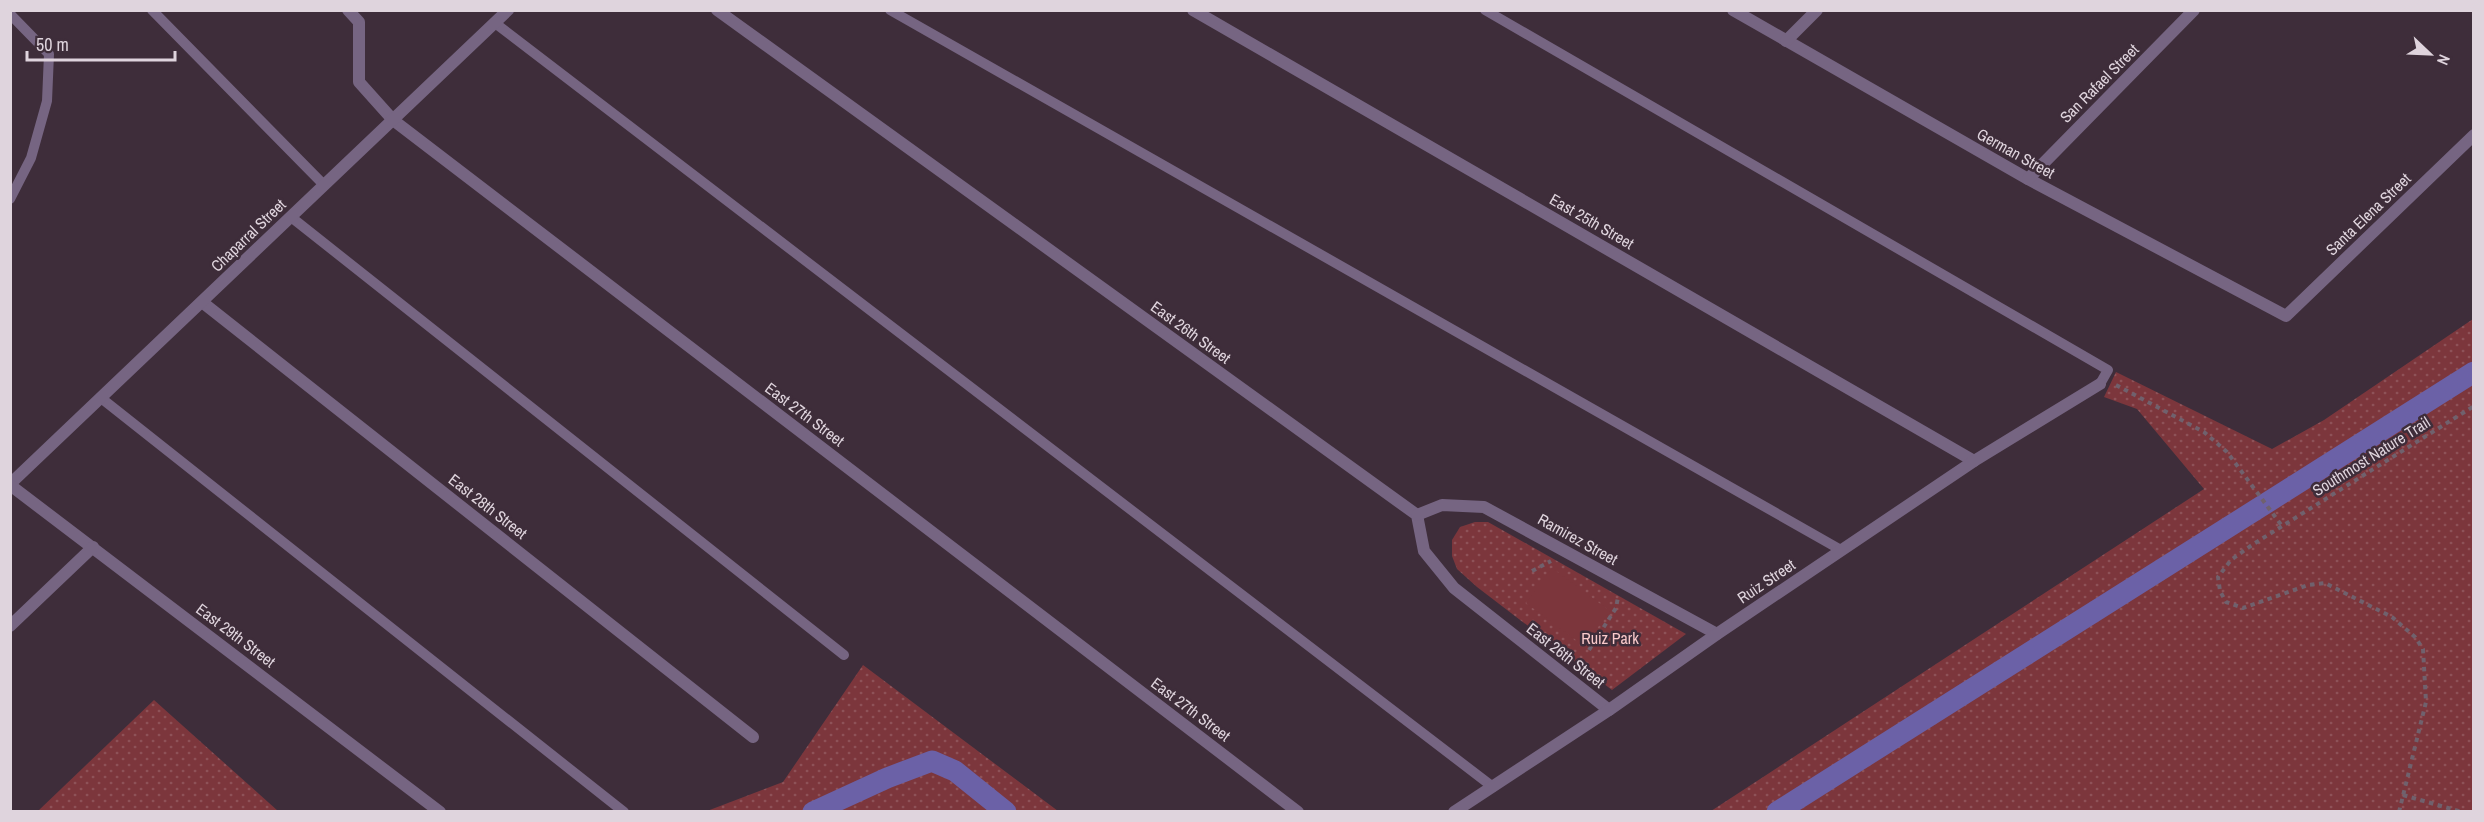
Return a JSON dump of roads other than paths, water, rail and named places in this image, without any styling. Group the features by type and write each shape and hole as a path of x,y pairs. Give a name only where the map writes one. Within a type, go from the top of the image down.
{"street":[{"name":"East 27th Street","path":"348,10 360,22 358,82 393,120 1298,812"},
{"name":"Chaparral Street","path":"10,484 508,10"},
{"name":"East 26th Street","path":"717,10 1417,515 1425,551 1454,588 1610,710"},
{"name":"East 25th Street","path":"1193,10 1974,461"},
{"name":"German Street","path":"1733,10 2028,179 2286,316"},
{"path":"1786,41 1817,10"},
{"name":"San Rafael Street","path":"2028,179 2194,10"},
{"name":"Santa Elena Street","path":"2286,316 2474,135"},
{"name":"East 28th Street","path":"202,302 753,737"},
{"name":"Ruiz Street","path":"1454,812 1610,710 1716,634 1974,461 2100,384"},
{"name":"East 29th Street","path":"10,484 441,812"},
{"name":"Ramirez Street","path":"1417,515 1442,505 1484,507 1716,634"},
{"path":"10,626 93,547"}],"lane":[{"path":"152,10 324,185"},
{"path":"890,10 1841,550"},
{"path":"1485,10 2109,370 2100,384"},
{"path":"10,14 49,54 47,101 31,158 10,199"},
{"path":"495,23 1493,787"},
{"path":"291,217 844,655"},
{"path":"101,398 624,812"}],"waterway":[{"path":"1777,812 2474,372"},
{"path":"813,812 887,778 932,761 955,771 1006,812"}],"park label":[{"name":"Ruiz Park","path":"1610,638"}]}
